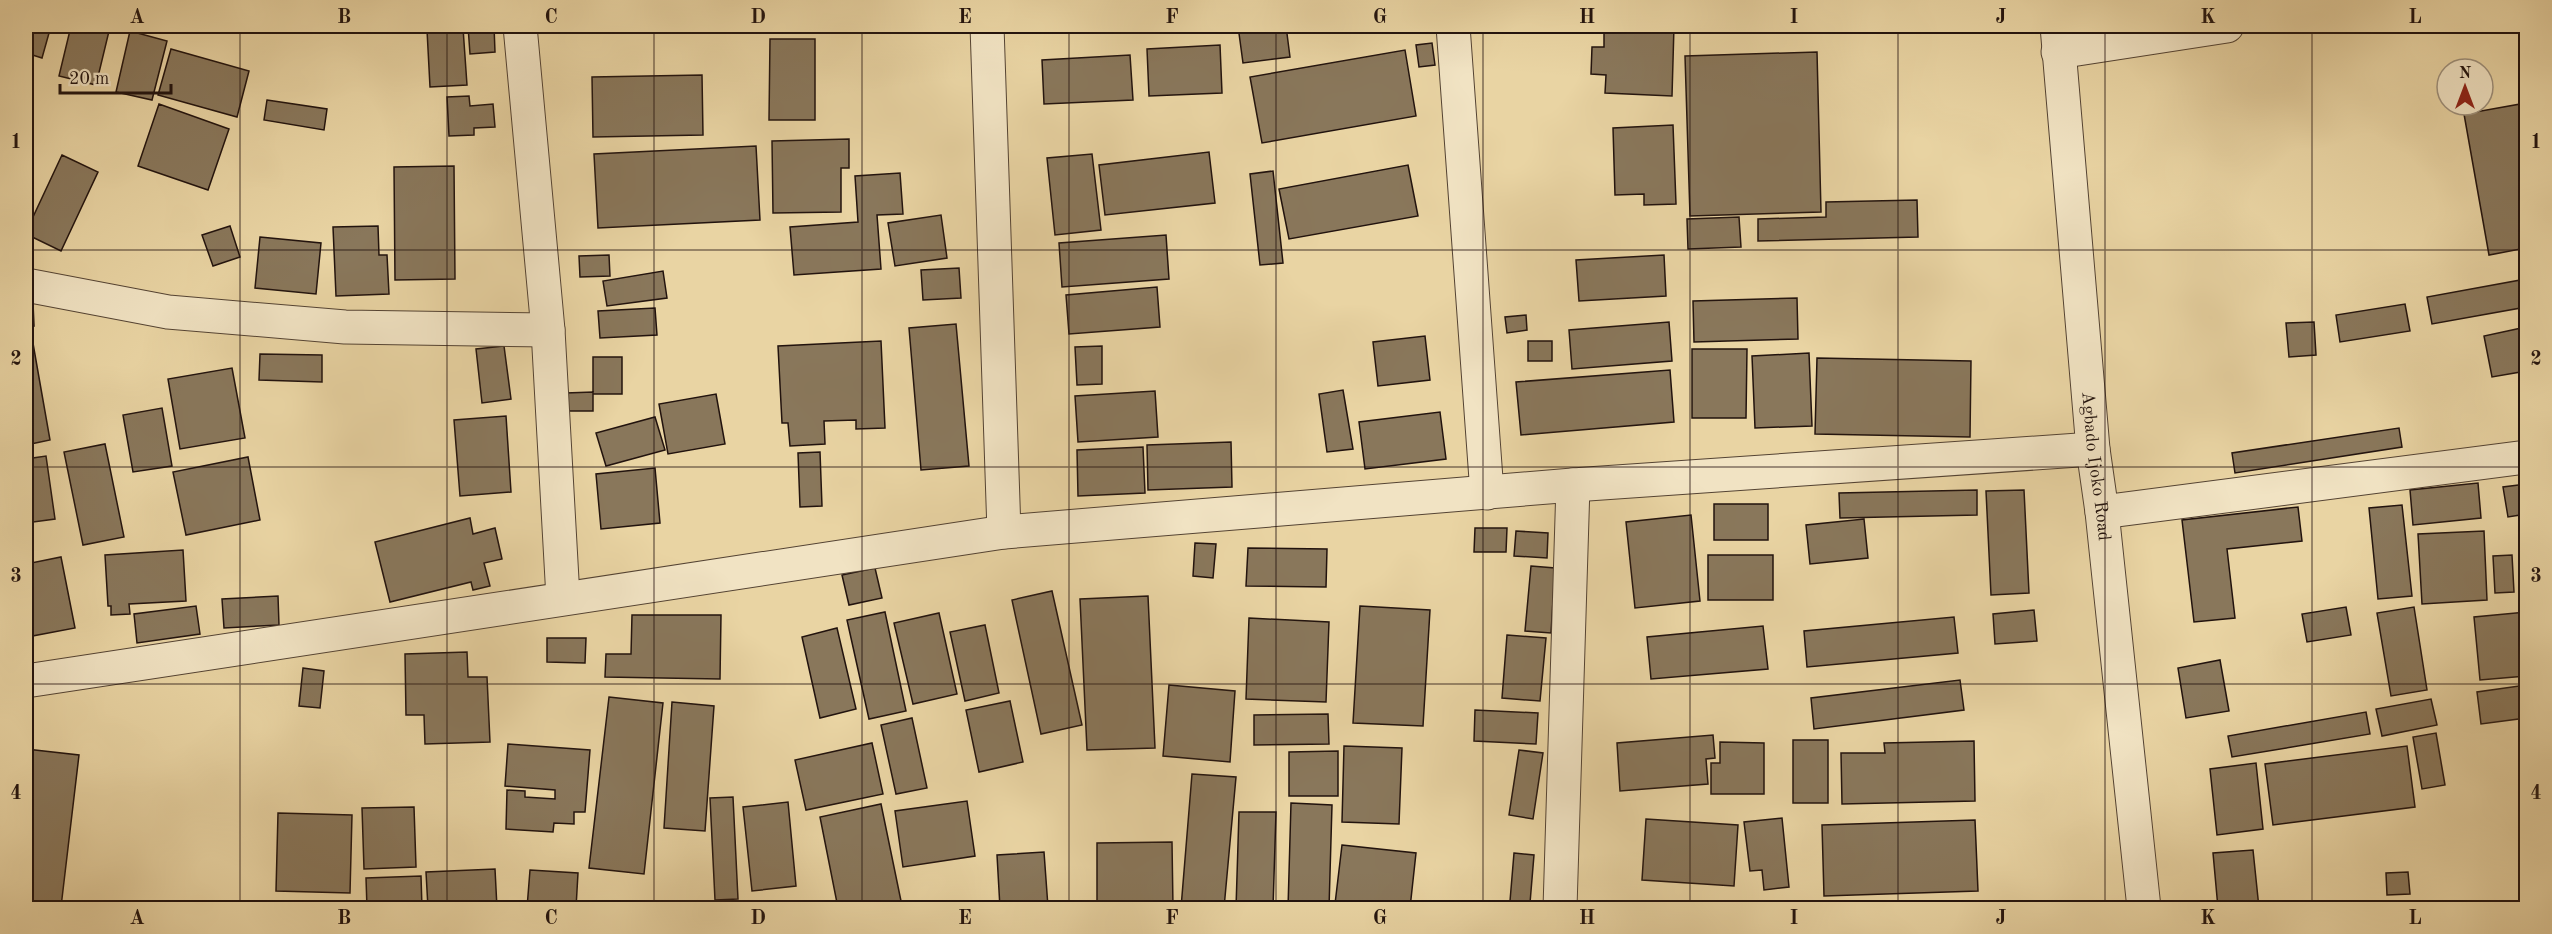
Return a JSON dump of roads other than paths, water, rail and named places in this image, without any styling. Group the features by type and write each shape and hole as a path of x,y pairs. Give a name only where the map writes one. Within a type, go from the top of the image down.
{"street":[{"path":"520,26 548,330 563,598"},
{"path":"987,26 1004,532"},
{"path":"1453,26 1487,493"},
{"path":"2058,39 2227,26"},
{"name":"Agbado Ijoko Road","path":"2058,39 2093,449 2102,512 2144,909"},
{"path":"26,285 168,312 345,327 548,330"},
{"path":"26,681 1004,532 1573,485 2093,449"},
{"path":"2102,512 2526,457"},
{"path":"1560,909 1573,485"}]}
